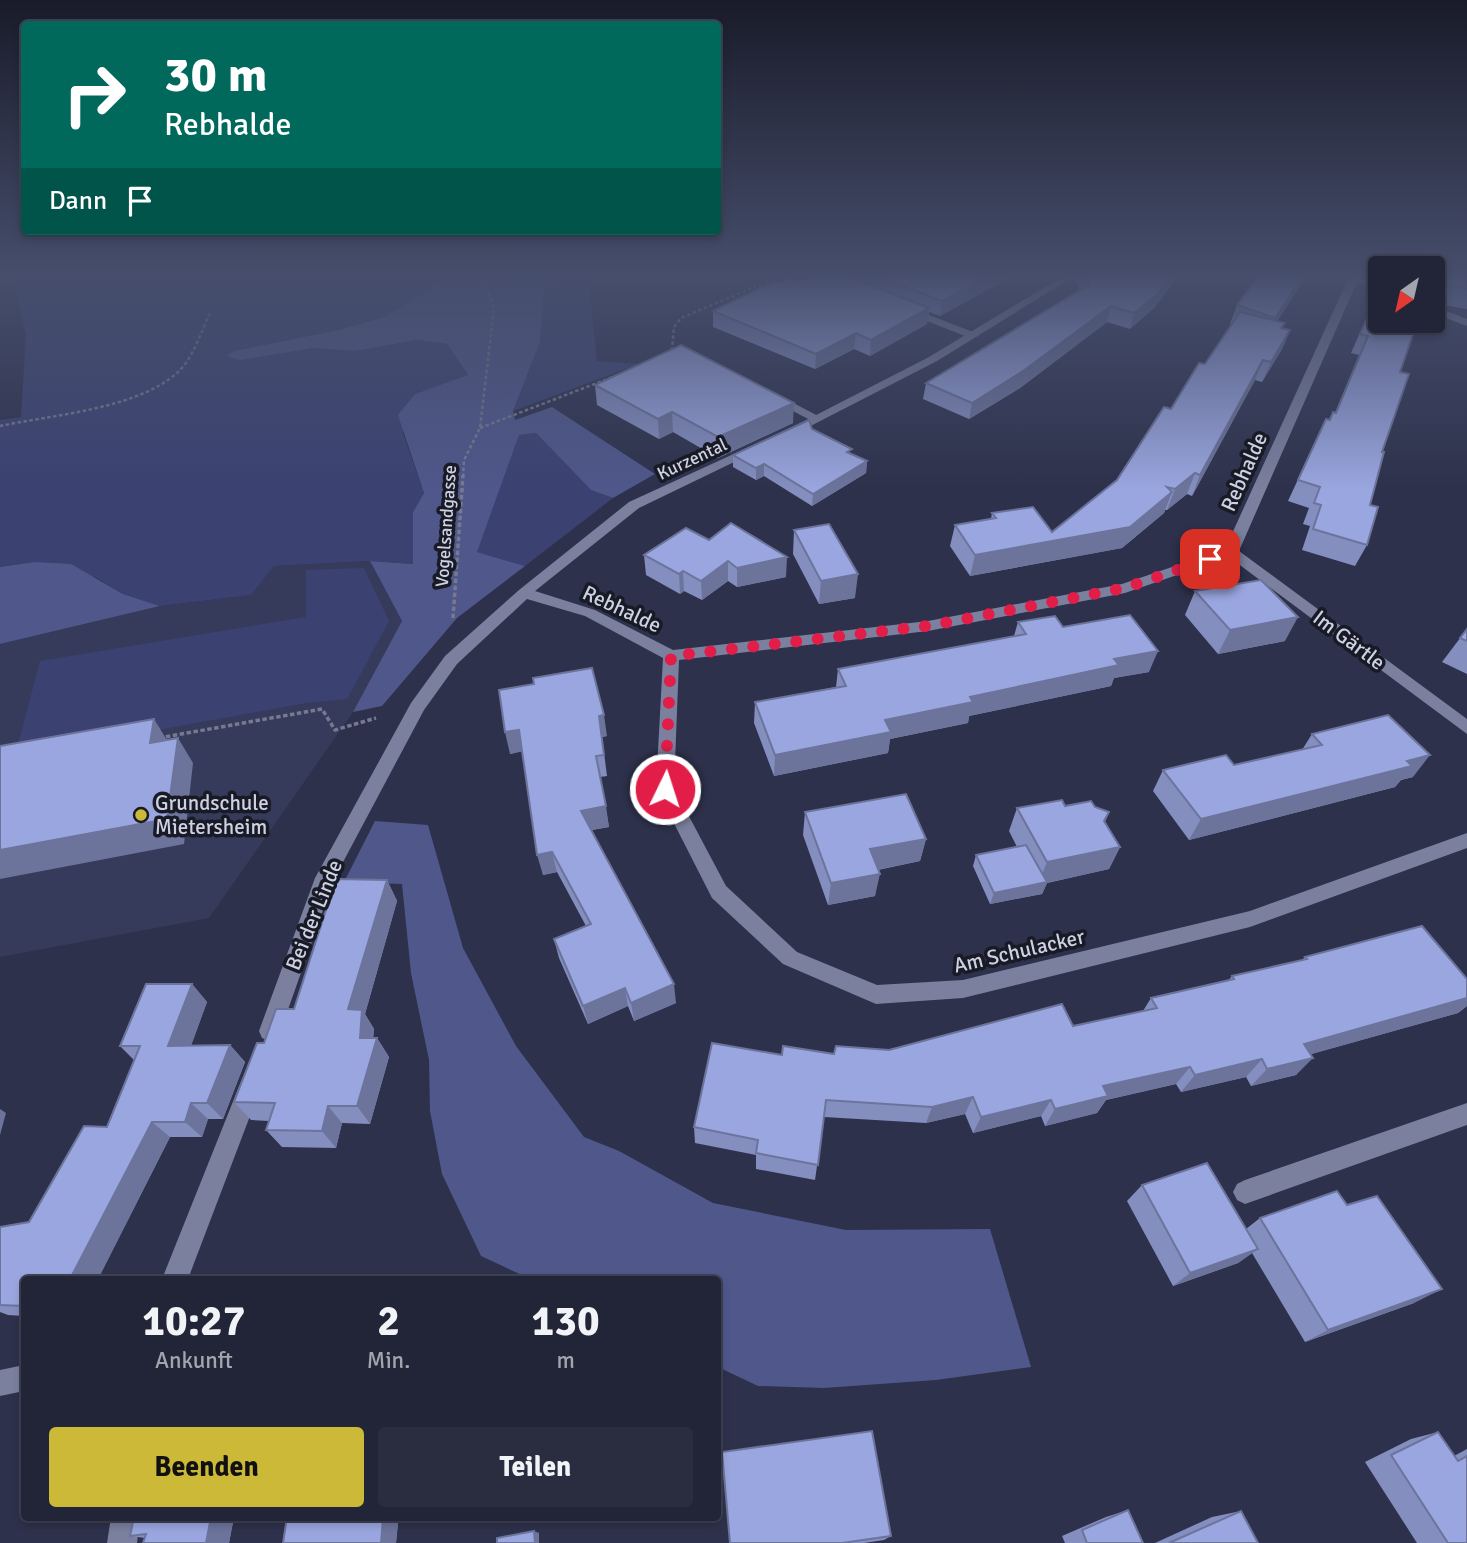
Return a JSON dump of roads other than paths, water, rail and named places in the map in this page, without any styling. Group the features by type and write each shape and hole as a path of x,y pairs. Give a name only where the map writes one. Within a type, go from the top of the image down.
{"street":[{"name":"Kurzental","path":"524,593 634,505 885,388 955,347"},
{"name":"Rebhalde","path":"524,593 590,613 671,656 928,626 1125,588 1231,552 1320,347"},
{"path":"760,390 818,419"},
{"name":"Im Gärtle","path":"1231,552 1467,728"},
{"name":"Bei der Linde","path":"176,1276 326,878 417,706 451,660 524,593"},
{"name":"Am Schulacker","path":"671,656 665,789 719,892 790,958 876,995 963,989 1250,919 1467,840"},
{"path":"1245,1192 1467,1114"},
{"path":"0,1383 21,1379"},
{"path":"122,1543 125,1521"}],"place":[{"name":"Grundschule Mietersheim","path":"141,815"}]}
